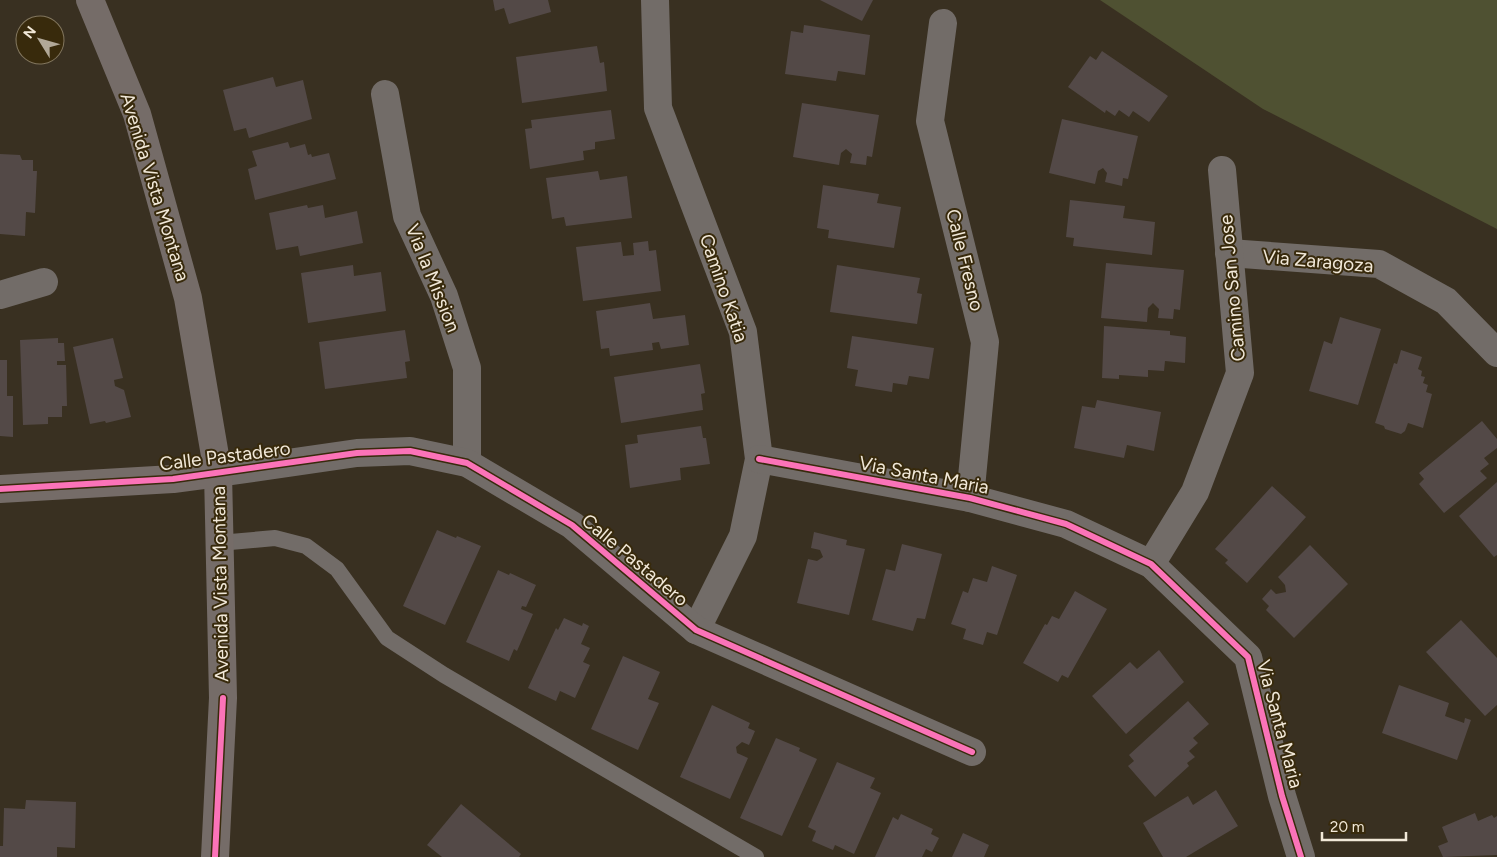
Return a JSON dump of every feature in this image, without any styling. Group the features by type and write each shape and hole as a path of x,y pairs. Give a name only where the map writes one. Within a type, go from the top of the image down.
{"street":[{"name":"Avenida Vista Montana","path":"90,0 137,114 188,298 218,473 223,698 215,857"},
{"name":"Camino Katia","path":"655,0 658,108 743,332 759,459 743,536 696,630"},
{"name":"Calle Fresno","path":"943,23 930,122 985,342 970,498"},
{"name":"Via la Mission","path":"385,94 407,216 444,296 467,368 467,463"},
{"name":"Camino San Jose","path":"1151,564 1195,492 1240,374 1222,170"},
{"name":"Via Zaragoza","path":"1229,254 1379,264 1446,301 1497,353"},
{"path":"0,294 44,282"},
{"name":"Calle Pastadero","path":"0,489 173,479 357,453 410,451 467,463 572,525 696,630 972,752"},
{"name":"Via Santa Maria","path":"759,459 970,498 1066,524 1151,564 1248,657 1282,796 1301,857"}],"lane":[{"path":"219,543 275,538 306,546 337,569 388,638 444,675 756,857"}],"green space":[{"path":"1100,0 1497,0 1497,229 1263,109"}],"building":[{"path":"493,0 548,0 551,12 509,24 504,8 495,11"},
{"path":"820,0 873,0 862,21"},
{"path":"804,25 870,35 865,75 838,71 836,81 785,74 791,31 803,33"},
{"path":"597,46 600,63 604,62 607,91 522,103 516,57"},
{"path":"1102,51 1168,96 1149,122 1133,111 1129,117 1119,110 1115,116 1106,110 1105,113 1068,87 1090,56 1096,60"},
{"path":"273,77 276,87 303,80 312,119 249,138 246,128 234,131 223,90"},
{"path":"802,103 879,115 872,157 867,156 866,165 850,163 852,154 846,149 841,153 839,165 793,157"},
{"path":"611,110 615,139 595,142 595,149 583,151 584,160 530,169 525,129 532,128 531,120"},
{"path":"1062,119 1138,136 1128,179 1123,178 1122,186 1105,182 1107,173 1103,168 1098,171 1095,184 1049,173"},
{"path":"288,142 290,148 305,144 308,155 311,154 312,157 329,153 336,179 255,200 248,169 257,166 252,151"},
{"path":"0,154 20,155 22,160 33,160 33,171 37,171 35,213 26,212 25,236 0,234"},
{"path":"598,171 600,180 627,176 632,218 566,226 564,217 552,219 546,178"},
{"path":"823,185 879,194 877,203 901,207 894,248 828,238 829,230 817,228"},
{"path":"1070,200 1125,206 1123,218 1155,222 1152,255 1073,246 1074,238 1066,237"},
{"path":"307,205 308,208 323,205 325,218 357,211 363,243 300,256 298,246 276,250 269,213"},
{"path":"648,241 649,251 656,250 661,291 583,301 576,247 621,242 623,256 634,255 633,243"},
{"path":"1106,263 1184,270 1180,310 1174,309 1173,319 1158,318 1159,309 1153,303 1148,308 1147,322 1101,318"},
{"path":"353,265 354,276 381,272 386,311 308,323 301,273"},
{"path":"837,265 920,278 917,293 922,294 917,324 830,312"},
{"path":"650,303 653,319 685,315 689,345 661,349 659,342 652,343 653,350 610,356 609,348 601,349 596,311"},
{"path":"1340,317 1381,329 1358,405 1309,391 1324,341 1332,344"},
{"path":"1104,326 1170,331 1170,335 1186,337 1185,363 1165,361 1164,371 1148,370 1148,377 1119,375 1119,379 1102,378"},
{"path":"405,330 410,361 405,362 407,378 325,389 319,342"},
{"path":"852,336 934,348 929,379 909,376 907,385 893,383 892,392 855,386 858,370 847,368"},
{"path":"58,338 58,343 64,343 65,361 57,361 57,365 66,365 67,406 62,406 62,417 48,417 48,424 23,425 20,340"},
{"path":"113,338 123,378 114,380 115,386 124,390 131,417 106,423 105,421 90,424 73,347"},
{"path":"1401,350 1422,357 1418,369 1422,371 1421,376 1425,377 1423,383 1428,385 1426,392 1432,394 1423,428 1408,423 1405,431 1401,434 1385,429 1384,426 1375,423 1394,363 1397,364"},
{"path":"0,360 7,360 7,396 13,396 13,437 0,436"},
{"path":"700,364 705,393 701,394 703,410 621,423 614,377"},
{"path":"1097,400 1161,412 1154,451 1127,445 1124,458 1074,448 1082,406 1095,408"},
{"path":"1482,421 1497,439 1497,448 1484,458 1489,464 1480,471 1487,478 1444,513 1419,484 1424,479 1419,473"},
{"path":"701,426 703,438 706,438 710,464 680,468 681,480 630,488 625,445 638,443 637,435"},
{"path":"1497,482 1497,555 1494,557 1459,516"},
{"path":"1272,486 1306,517 1247,583 1225,563 1228,560 1215,549"},
{"path":"437,530 481,546 445,625 403,606"},
{"path":"814,532 847,540 846,545 865,549 849,615 797,603 808,559 817,561 823,557 820,550 811,548"},
{"path":"902,544 942,554 925,619 917,618 913,631 872,620 886,569 895,571"},
{"path":"1310,545 1348,584 1294,638 1266,610 1269,606 1262,599 1271,589 1276,594 1286,592 1285,585 1278,577"},
{"path":"992,566 1017,575 997,635 987,632 983,645 963,639 966,629 951,624 963,591 968,593 973,578 987,582"},
{"path":"498,570 509,575 510,573 536,585 526,607 522,606 521,609 533,614 517,651 514,649 509,661 466,642"},
{"path":"1075,591 1107,609 1068,678 1062,675 1058,682 1023,663 1045,624 1047,625 1052,616 1059,619"},
{"path":"564,618 582,626 583,623 589,626 581,644 590,648 583,662 590,665 575,698 560,691 556,701 528,688 556,628 558,630"},
{"path":"1461,620 1497,658 1497,705 1485,716 1426,652"},
{"path":"1159,650 1184,682 1126,734 1092,696 1130,662 1137,669"},
{"path":"623,656 660,672 648,699 659,703 638,750 591,729"},
{"path":"1399,685 1449,703 1445,716 1464,723 1465,718 1471,720 1457,760 1382,733"},
{"path":"1188,701 1209,724 1193,738 1198,743 1189,751 1195,757 1187,763 1189,766 1155,797 1128,766 1134,761 1129,755"},
{"path":"712,705 750,723 748,728 755,731 749,745 742,742 736,747 737,753 748,758 730,799 680,777"},
{"path":"776,738 800,748 799,751 817,759 782,836 740,818"},
{"path":"837,762 875,778 870,788 881,793 854,854 835,845 833,850 812,841 816,831 808,827"},
{"path":"1216,790 1238,826 1186,857 1163,857 1143,823 1188,796 1193,805"},
{"path":"26,800 76,802 75,848 57,847 57,857 0,857 0,846 3,846 4,808 25,809"},
{"path":"461,804 521,854 519,857 442,857 427,845"},
{"path":"1475,813 1478,821 1492,815 1494,818 1497,816 1497,855 1443,857 1438,846 1448,842 1442,827"},
{"path":"901,814 933,829 931,834 939,838 932,852 926,849 922,857 875,857 893,817 898,820"},
{"path":"963,833 989,845 984,857 952,857"}],"cycle path":[{"path":"0,489 173,479 357,453 410,451 467,463 572,525 696,630 972,752"},
{"path":"759,459 970,498 1066,524 1151,564 1248,657 1282,796 1301,857"},
{"path":"215,857 223,698"}]}
